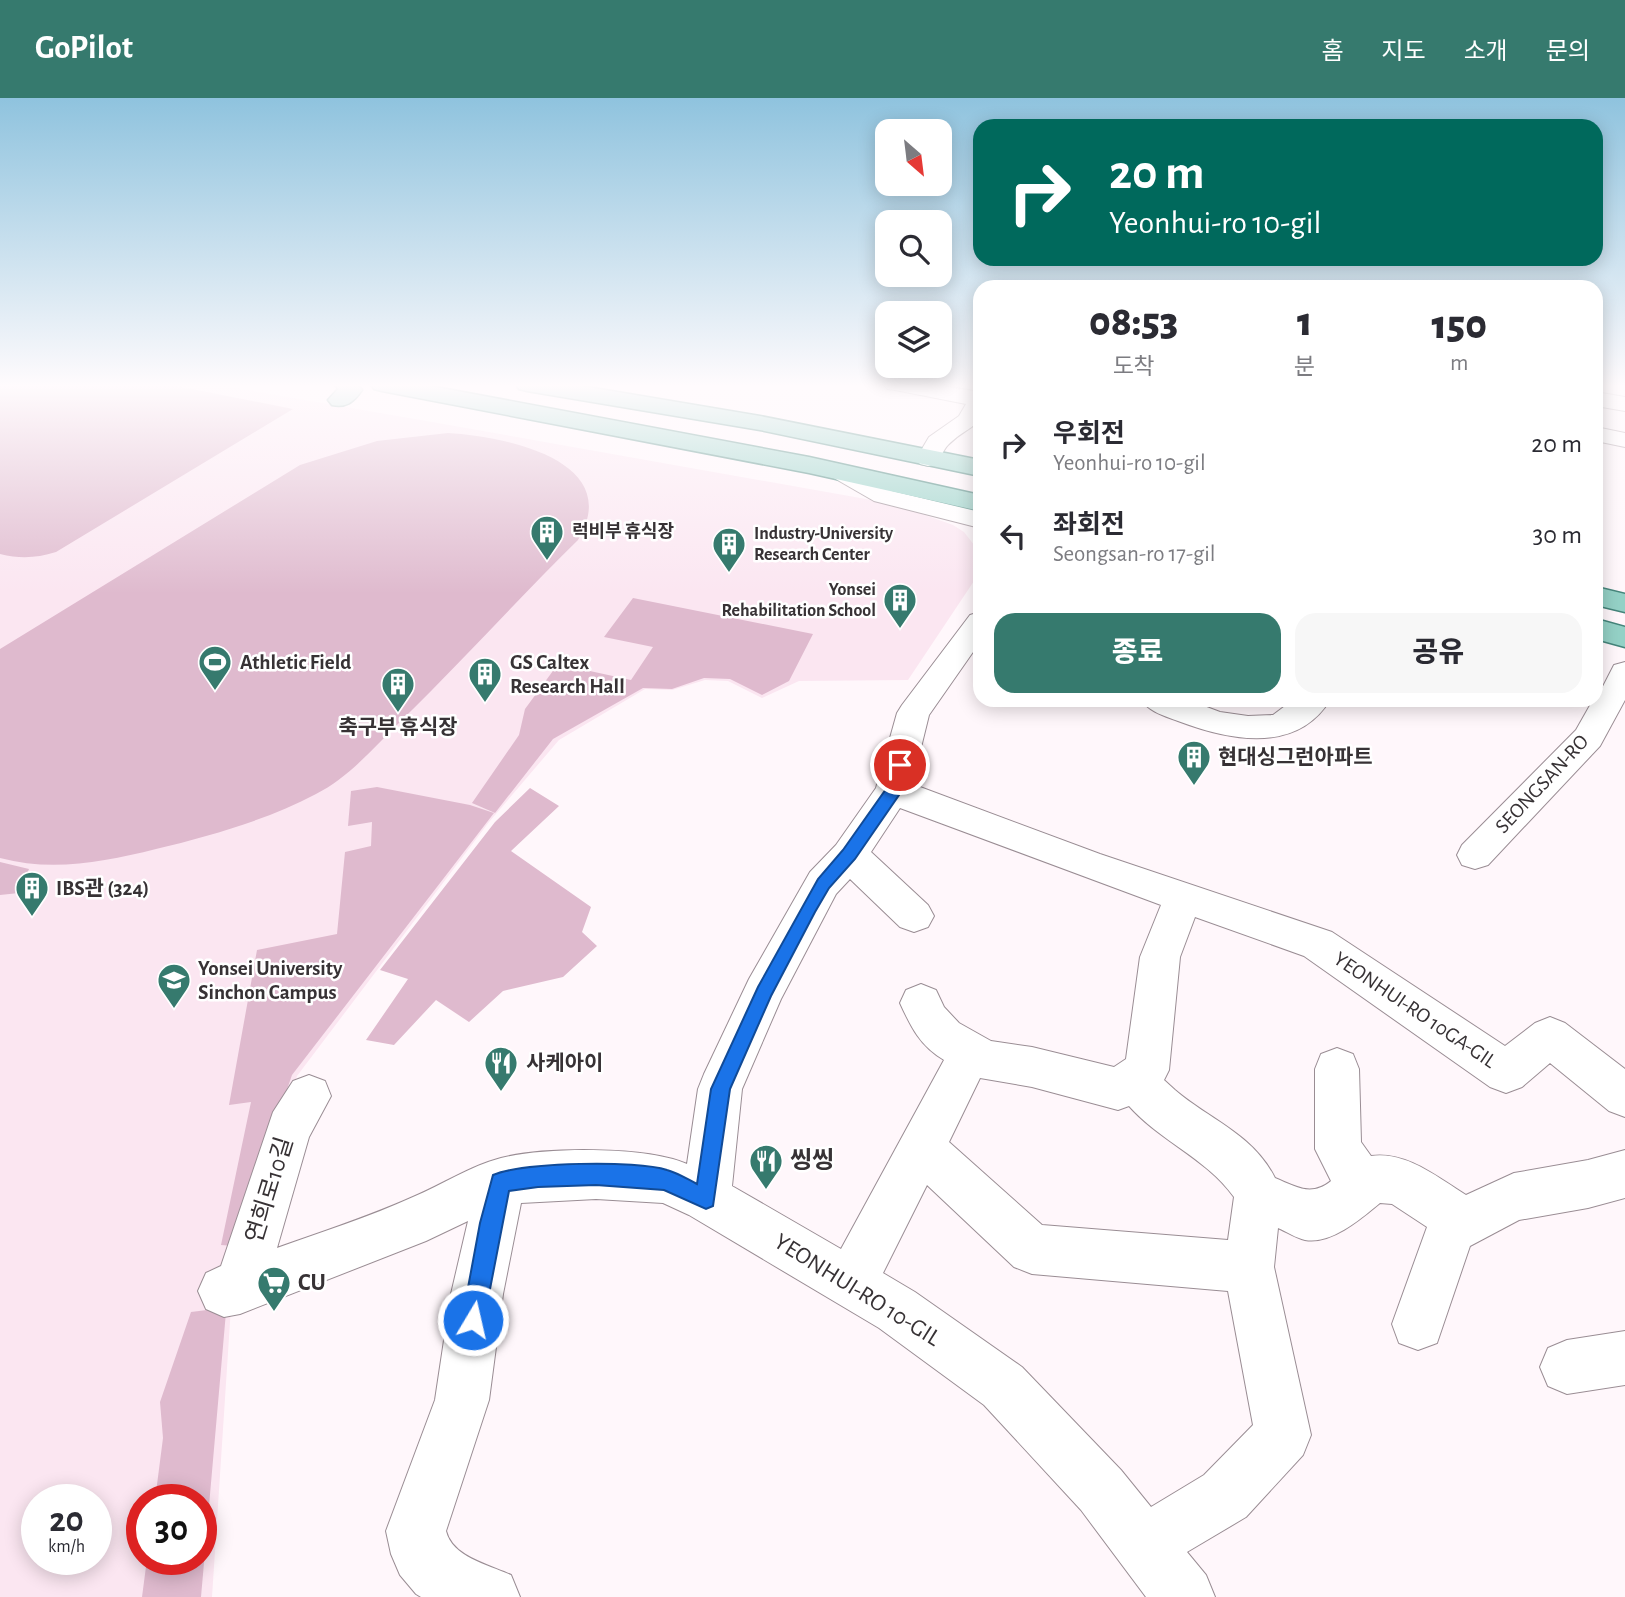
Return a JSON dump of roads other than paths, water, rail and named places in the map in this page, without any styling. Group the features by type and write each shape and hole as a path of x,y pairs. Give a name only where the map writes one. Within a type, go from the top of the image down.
{"main road":[{"path":"744,454 973,501"},
{"path":"909,454 973,467"},
{"path":"1603,580 1625,581"},
{"path":"1603,598 1625,603"},
{"path":"1603,620 1625,624"},
{"path":"1603,631 1625,637"}],"street":[{"path":"928,458 930,454"},
{"path":"843,473 883,496 968,517"},
{"path":"706,1198 720,1089 764,992 824,883 849,855 893,791 913,713 973,631"},
{"name":"SEONGSAN-RO","path":"1475,855 1588,738 1625,672"},
{"path":"1174,707 1193,715 1249,728 1281,724 1304,707"},
{"name":"YEONHUI-RO 10GA-GIL","path":"893,791 1087,864 1318,944 1506,1072 1550,1037 1625,1096"},
{"path":"849,855 914,916"},
{"path":"925,1012 944,1037 985,1060 1032,1067 1118,1089 1147,1070 1160,957 1183,897"},
{"path":"850,1284 971,1052"},
{"path":"1337,1069 1338,1149 1363,1187"},
{"path":"1133,1079 1166,1112 1223,1149 1252,1179 1258,1195 1249,1267 1283,1435 1225,1496 1144,1544"},
{"name":"연희로10길","path":"232,1290 289,1128 309,1096"},
{"path":"920,1148 1032,1249 1249,1267"},
{"name":"YEONHUI-RO 10-GIL","path":"232,1290 426,1217 501,1182 596,1174 665,1179 706,1198 897,1310 1003,1386 1101,1490 1184,1597"},
{"path":"1418,1324 1451,1230 1514,1197 1588,1184 1625,1174"},
{"path":"1258,1195 1307,1216 1332,1211 1373,1179 1399,1181 1465,1223"},
{"path":"489,1597 437,1573 421,1554 416,1531 462,1400 477,1294 501,1182"},
{"path":"1567,1367 1625,1358"}],"place":[{"name":"럭비부 휴식장","path":"547,562"},
{"name":"Industry-University Research Center","path":"729,574"},
{"name":"Yonsei Rehabilitation School","path":"900,630"},
{"name":"Athletic Field","path":"215,692"},
{"name":"GS Caltex Research Hall","path":"485,704"},
{"name":"축구부 휴식장","path":"398,714"},
{"name":"현대싱그런아파트","path":"1194,787"},
{"name":"IBS관 (324)","path":"32,918"},
{"name":"Yonsei University Sinchon Campus","path":"174,1010"},
{"name":"사케아이","path":"501,1093"},
{"name":"씽씽","path":"766,1191"},
{"name":"CU","path":"274,1313"}]}
